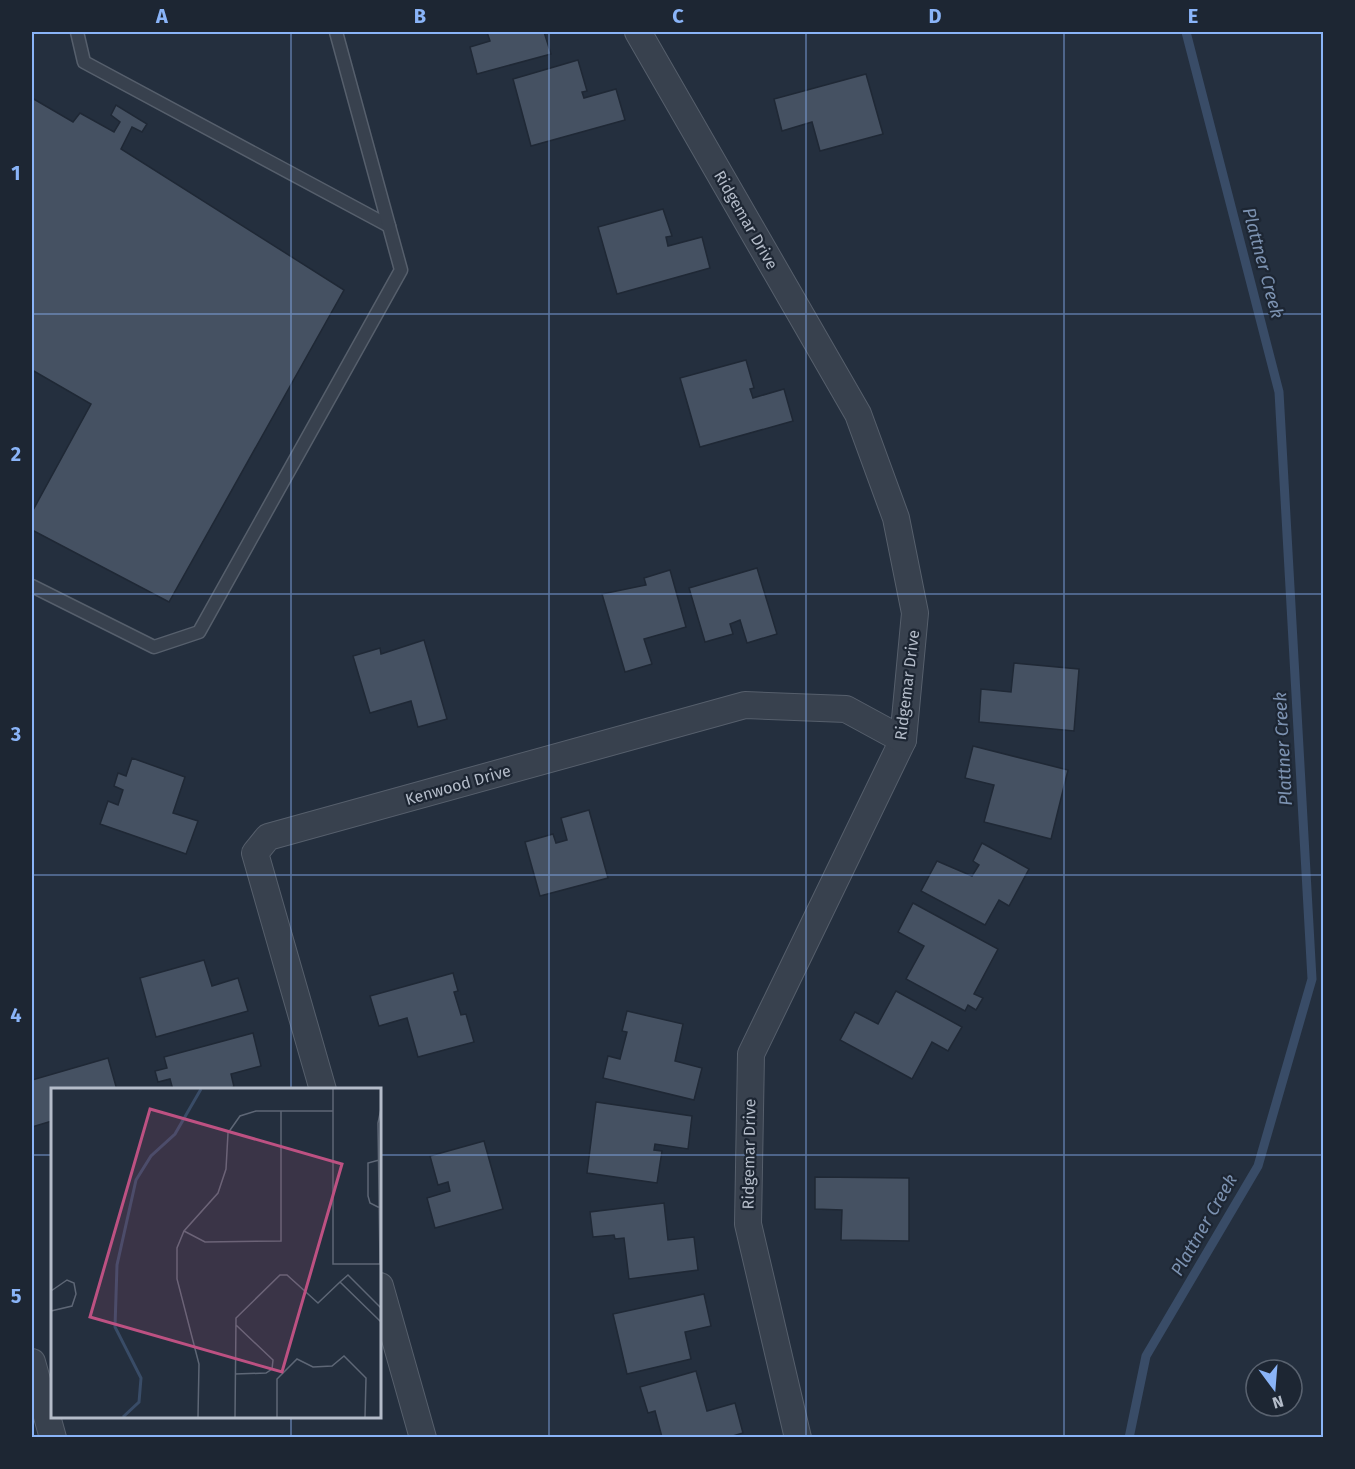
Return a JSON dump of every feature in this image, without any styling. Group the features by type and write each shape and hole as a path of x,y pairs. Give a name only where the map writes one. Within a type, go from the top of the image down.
{"street":[{"name":"Ridgemar Drive","path":"638,32 858,414 896,518 915,613 903,740 752,1054 748,1224 798,1437"},
{"name":"Kenwood Drive","path":"323,1088 255,853 268,837 745,705 846,709 903,740"},
{"path":"381,1290 423,1437"},
{"path":"32,1362 53,1437"}],"lane":[{"path":"77,32 84,62 389,226"},
{"path":"32,586 154,647 199,632 400,270 336,32"}],"building":[{"path":"487,32 544,32 551,54 477,74 470,47 490,41"},
{"path":"578,60 587,91 582,92 584,98 616,89 625,120 531,146 513,79"},
{"path":"866,74 883,134 820,151 812,122 782,131 774,99"},
{"path":"32,98 73,122 80,113 114,132 120,122 111,115 116,105 147,124 142,132 132,127 121,149 344,290 169,602 32,530 32,512 91,404 32,370"},
{"path":"663,209 672,236 666,237 668,246 702,237 710,268 617,294 598,227"},
{"path":"746,360 754,388 750,389 753,398 784,389 793,421 700,447 680,378"},
{"path":"757,568 777,634 747,643 740,620 730,624 733,634 705,642 689,588"},
{"path":"670,570 686,627 644,639 652,664 625,672 602,594 646,585 644,578"},
{"path":"424,640 447,719 418,727 411,701 370,713 353,656 380,648 381,654"},
{"path":"1014,663 1079,669 1074,731 979,722 981,689 1011,692"},
{"path":"973,746 1068,770 1051,839 984,822 994,785 965,778"},
{"path":"132,758 185,777 173,813 198,821 186,854 100,824 108,801 118,805 123,790 114,786 118,773 126,776"},
{"path":"589,810 608,878 540,896 525,842 553,834 556,843 567,840 561,818"},
{"path":"982,843 1029,869 1009,906 999,900 985,925 921,891 937,861 972,876 979,865 973,861"},
{"path":"913,903 998,949 974,994 983,998 976,1010 968,1005 965,1011 906,979 924,946 898,932"},
{"path":"204,960 212,986 238,978 248,1011 156,1037 140,978"},
{"path":"453,973 458,991 454,992 461,1015 466,1014 474,1042 418,1057 407,1018 379,1026 370,996"},
{"path":"896,991 962,1027 948,1051 932,1042 912,1079 840,1040 855,1012 878,1024"},
{"path":"627,1011 683,1024 675,1061 702,1068 694,1100 603,1078 608,1056 620,1059 627,1032 622,1031"},
{"path":"253,1033 261,1066 231,1074 234,1087 231,1088 172,1088 170,1079 158,1082 155,1071 167,1068 164,1057"},
{"path":"108,1058 116,1088 51,1088 51,1121 32,1127 32,1080"},
{"path":"596,1102 692,1116 688,1149 655,1144 654,1150 662,1151 657,1183 587,1173"},
{"path":"484,1141 503,1209 435,1228 427,1198 450,1191 448,1182 438,1185 430,1156"},
{"path":"815,1177 909,1178 909,1241 841,1240 842,1210 815,1209"},
{"path":"664,1203 668,1240 694,1237 698,1270 629,1279 624,1238 615,1239 614,1235 593,1237 590,1212"},
{"path":"704,1294 711,1326 685,1332 691,1359 627,1374 613,1314"},
{"path":"696,1371 707,1411 735,1403 743,1433 726,1438 660,1438 662,1437 655,1411 648,1413 640,1387"}],"waterway":[{"name":"Plattner Creek","path":"1129,1438 1146,1356 1258,1166 1312,979 1279,392 1186,32"}]}
